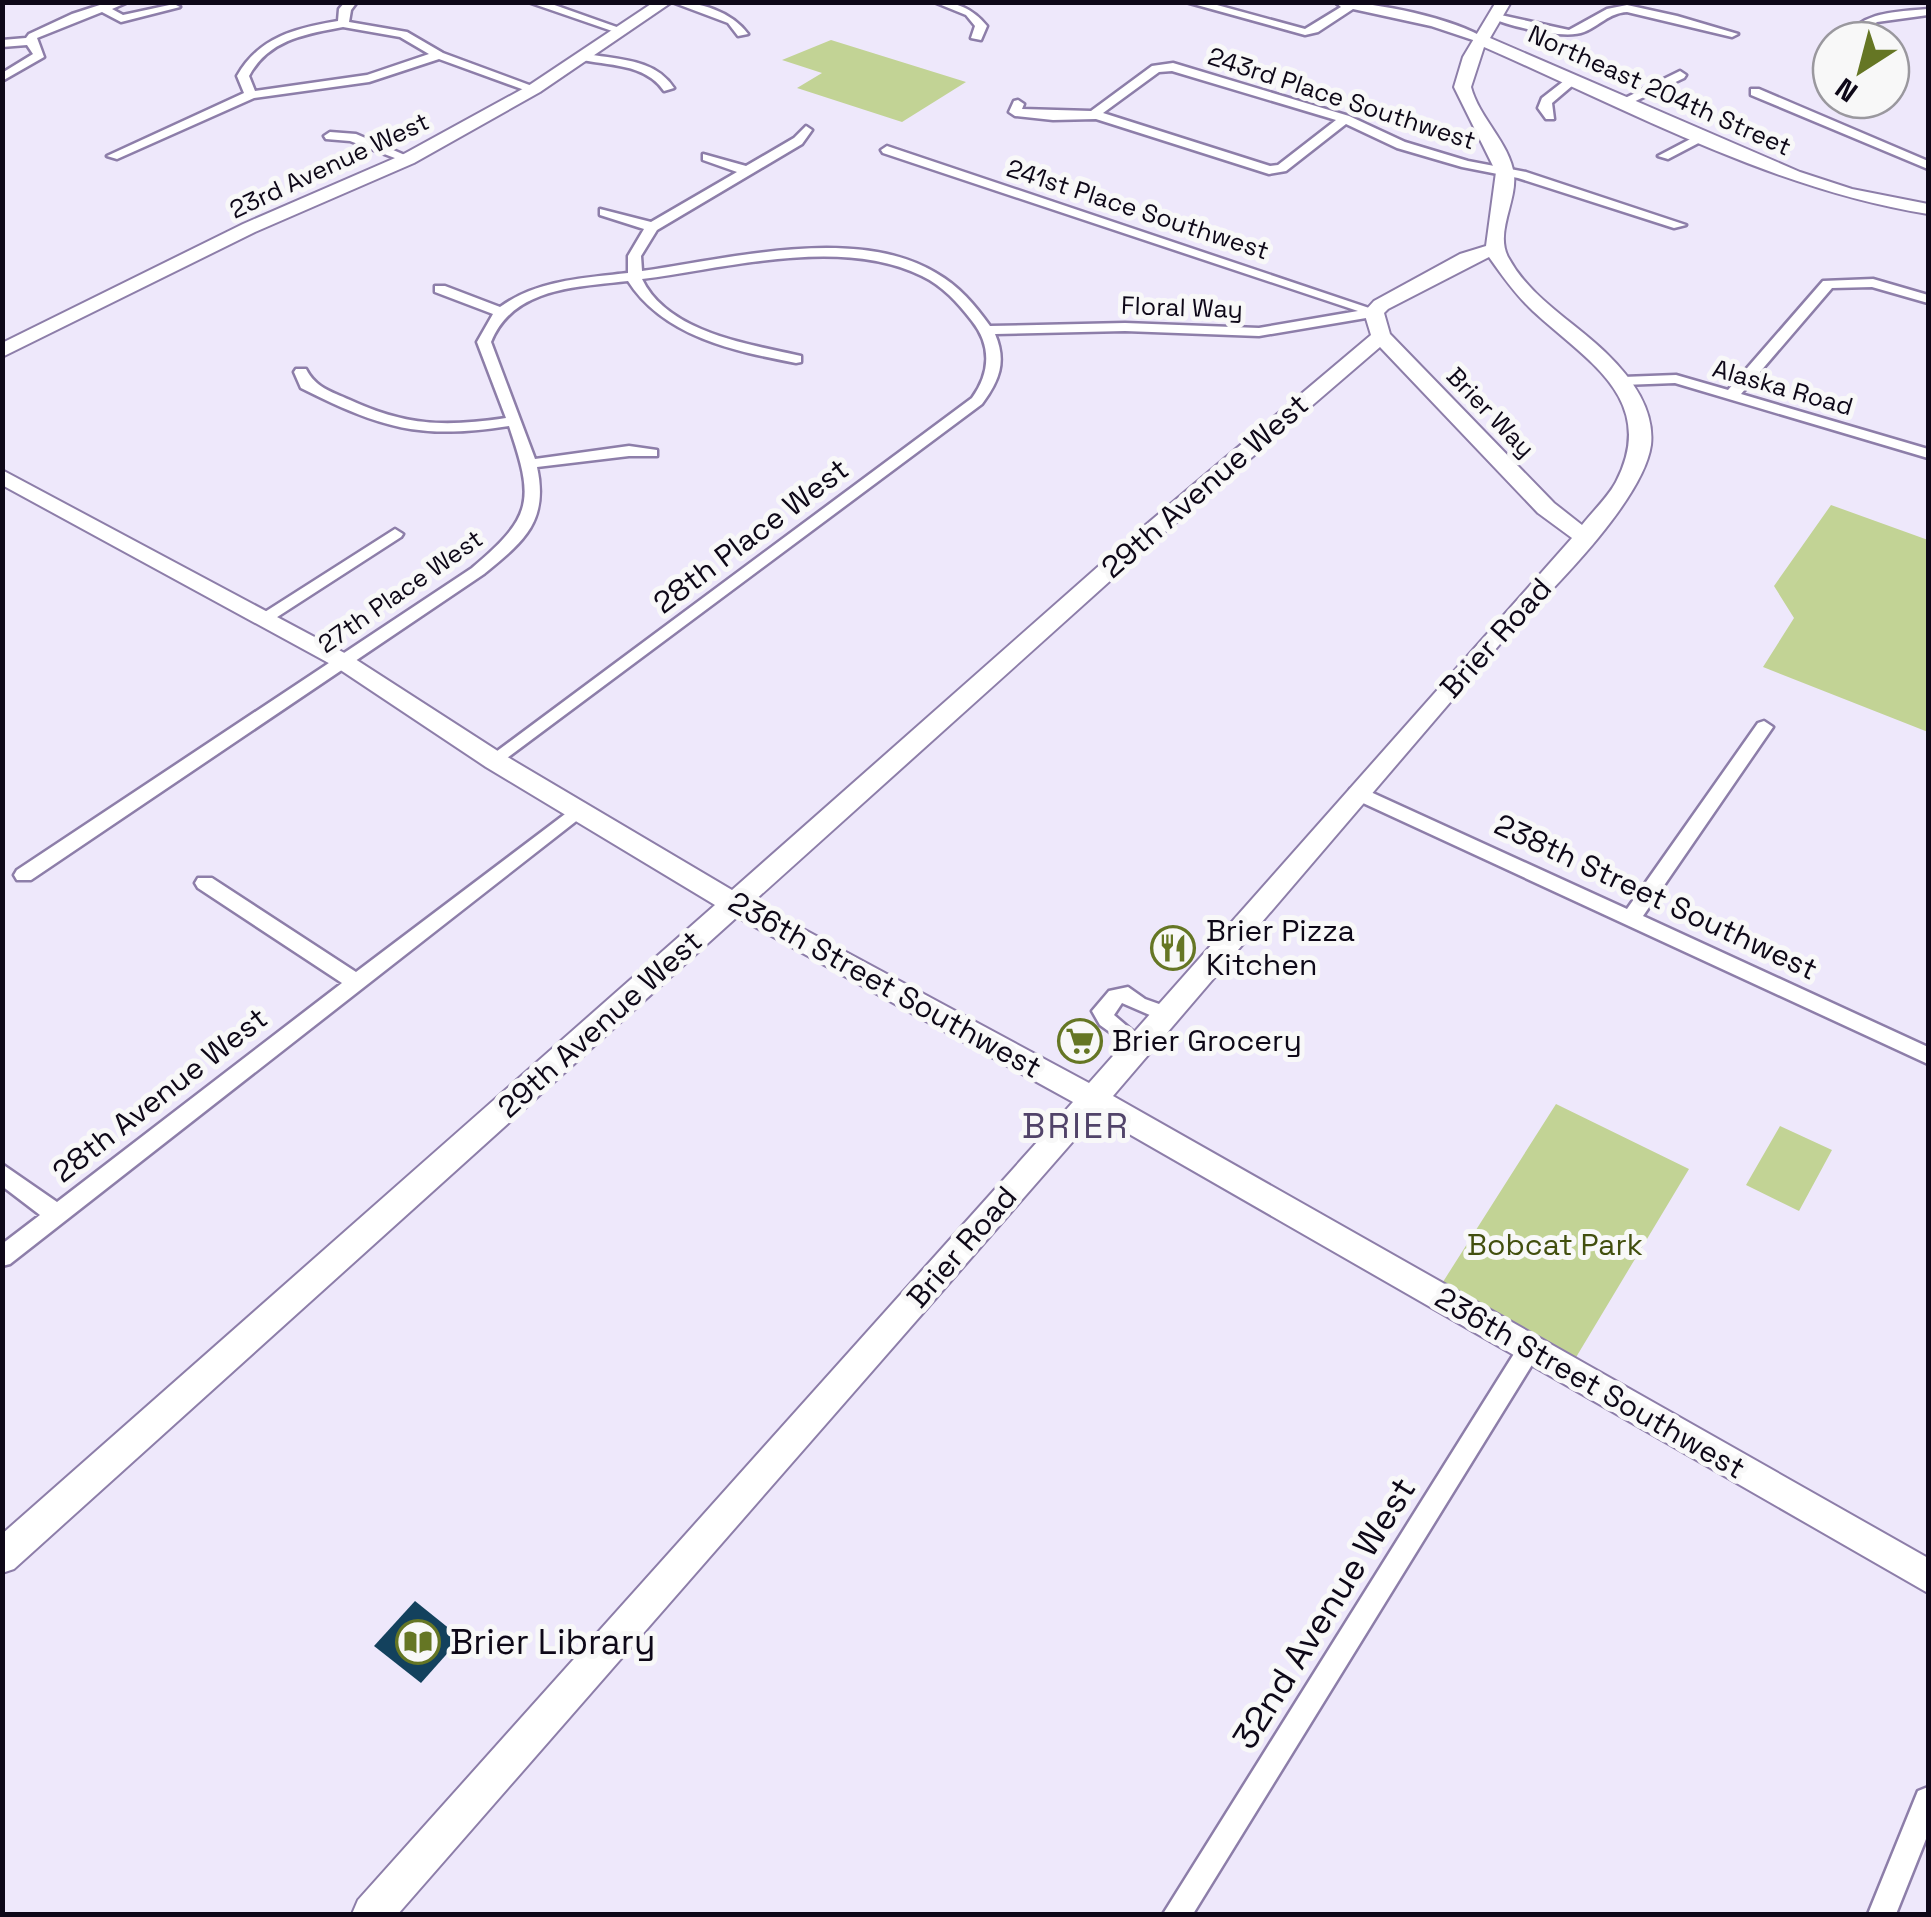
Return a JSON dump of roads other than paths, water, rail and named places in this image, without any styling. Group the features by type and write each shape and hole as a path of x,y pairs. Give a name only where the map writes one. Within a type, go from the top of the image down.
{"street":[{"path":"30,41 76,16 123,2"},
{"path":"344,24 345,9 352,2"},
{"path":"533,2 622,31"},
{"name":"23rd Avenue West","path":"2,351 249,228 408,159 534,89 665,2"},
{"path":"677,2 732,22 742,34"},
{"path":"940,2 977,20 981,26 977,38"},
{"path":"1191,2 1304,32 1314,30 1343,4"},
{"name":"Northeast 204th Street","path":"1343,4 1434,23 1482,40 1704,138 1848,194 1928,209"},
{"path":"106,10 121,19 174,6"},
{"path":"1374,312 1467,258 1494,249 1504,172 1462,86 1466,68 1501,6 1558,32 1579,32 1606,13 1627,8 1732,34"},
{"path":"1874,20 1927,7"},
{"path":"250,95 243,76 258,54 285,37 344,24 387,29 412,38 439,55 534,89"},
{"path":"412,38 433,30"},
{"path":"2,44 30,41"},
{"path":"2,78 40,55 30,41"},
{"path":"113,156 250,95 368,78 439,55"},
{"path":"582,58 640,68 659,75 668,88"},
{"name":"243rd Place Southwest","path":"1097,114 1107,103 1164,68 1173,67 1344,119 1401,145 1679,224"},
{"path":"1623,102 1680,75"},
{"path":"1550,116 1544,108 1546,100 1573,80"},
{"path":"1754,92 1928,166"},
{"path":"1018,104 1014,112 1054,116 1097,114 1269,170 1282,168 1344,119"},
{"path":"796,359 772,357 674,321 648,306 633,276 633,248 652,227 798,142 806,130"},
{"path":"330,136 352,137 408,159"},
{"path":"1664,156 1704,138"},
{"name":"241st Place Southwest","path":"887,150 1374,312"},
{"path":"707,157 748,171"},
{"path":"605,212 652,227"},
{"name":"Brier Road","path":"372,1914 1585,538 1638,462 1636,415 1623,381 1597,352 1534,304 1508,274 1494,249"},
{"path":"440,289 500,312 526,296 558,286 804,252 855,252 895,260 948,284 986,330"},
{"path":"1732,395 1821,288 1840,282 1860,282 1928,299"},
{"name":"27th Place West","path":"24,875 478,572 508,544 533,506 528,464 484,342 500,312"},
{"name":"Floral Way","path":"986,330 1090,327 1259,332 1374,312"},
{"name":"Brier Way","path":"1374,312 1381,336 1546,508 1585,538"},
{"name":"28th Place West","path":"495,761 977,400 992,384 996,370 986,330"},
{"name":"29th Avenue West","path":"2,1557 1143,540 1381,336"},
{"path":"301,372 306,385 390,425 437,430 513,421"},
{"name":"Alaska Road","path":"1623,381 1676,380 1928,454"},
{"path":"528,464 629,451 652,453"},
{"name":"236th Street Southwest","path":"6,481 344,662 495,761 735,904 1093,1099 1928,1577"},
{"path":"264,617 394,534"},
{"path":"1631,918 1764,727"},
{"name":"238th Street Southwest","path":"1357,793 1928,1056"},
{"name":"28th Avenue West","path":"2,1257 577,811"},
{"path":"205,882 356,982"},
{"path":"1139,1045 1118,1027 1138,1004 1166,1014"},
{"path":"2,1172 56,1214"},
{"name":"32nd Avenue West","path":"1176,1914 1530,1348"},
{"path":"1882,1914 1928,1802"}],"place":[{"name":"Brier Pizza Kitchen","path":"1173,948"},
{"name":"Brier Grocery","path":"1080,1041"},
{"name":"Brier Library","path":"418,1642"}],"district":[{"name":"BRIER","path":"1076,1126"}],"park label":[{"name":"Bobcat Park","path":"1555,1245"}]}
